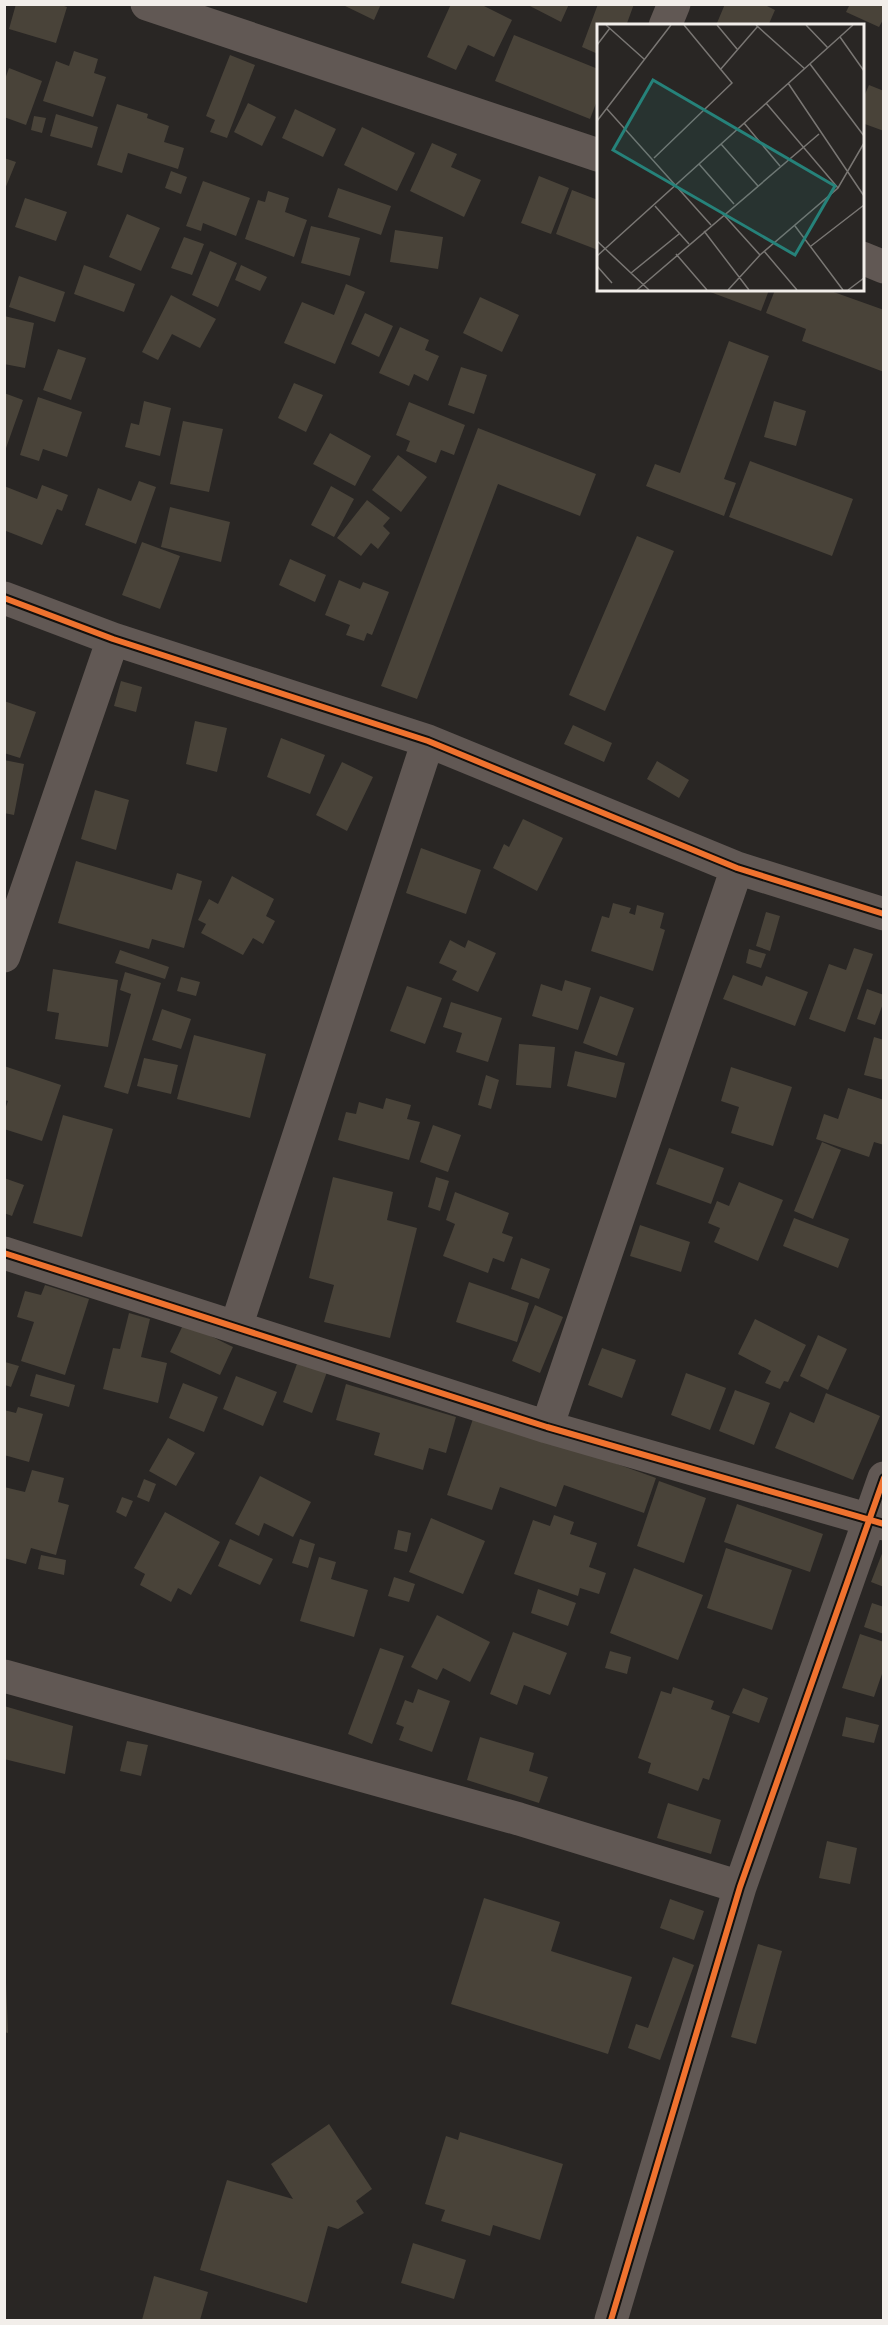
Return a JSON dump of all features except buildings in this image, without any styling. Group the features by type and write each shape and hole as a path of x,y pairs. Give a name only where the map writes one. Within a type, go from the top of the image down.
{"street":[{"path":"147,4 597,155"},
{"path":"666,24 674,4"},
{"path":"864,259 884,267"},
{"path":"4,598 113,639 428,741 737,868 884,914"},
{"path":"4,956 113,639"},
{"path":"236,1327 428,741"},
{"path":"547,1427 737,868"},
{"path":"4,1253 547,1427 876,1522"},
{"path":"611,2320 740,1887 876,1522 884,1478"},
{"path":"4,1676 519,1819 740,1887"}],"cycle path":[{"path":"4,598 113,639 428,741 737,868 884,914"},
{"path":"4,1253 547,1427 884,1524"},
{"path":"611,2320 740,1887 884,1478"}]}
